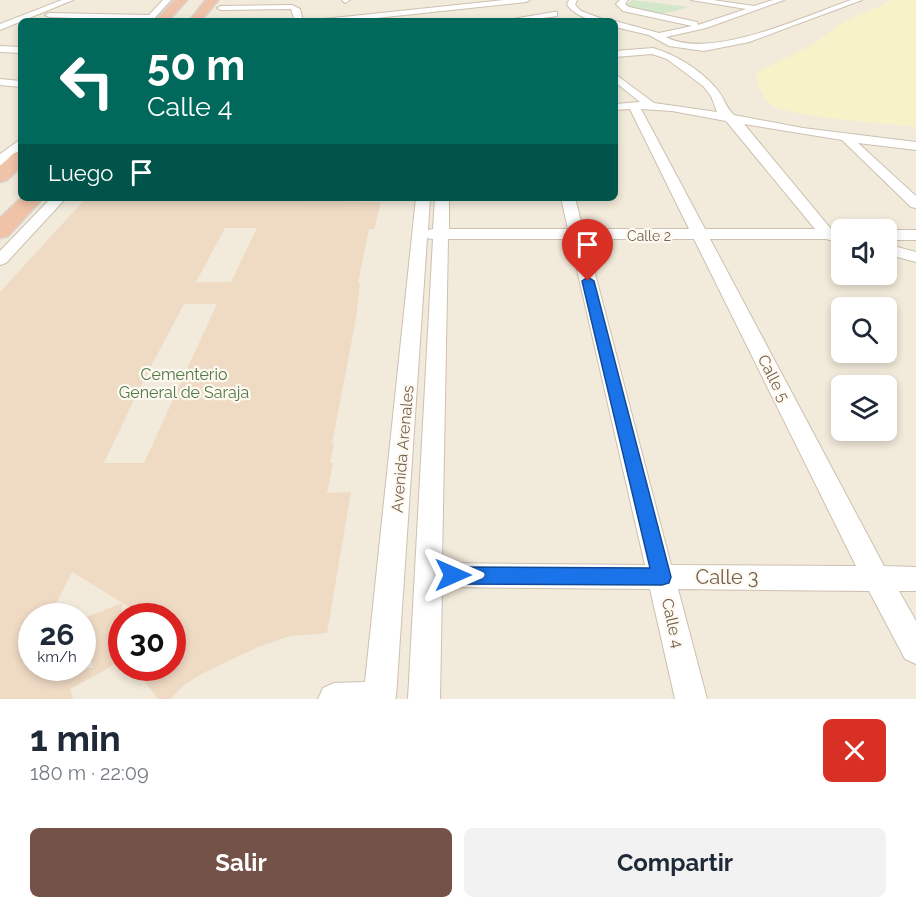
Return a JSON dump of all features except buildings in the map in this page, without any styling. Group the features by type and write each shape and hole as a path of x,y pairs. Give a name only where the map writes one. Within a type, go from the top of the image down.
{"highway":[{"path":"156,18 181,0"},
{"path":"200,18 216,8"},
{"path":"0,176 18,160"},
{"path":"0,231 30,201"}],"street":[{"path":"154,18 167,0"},
{"path":"216,8 228,0"},
{"path":"345,0 348,18"},
{"path":"390,15 407,0"},
{"path":"573,0 571,5 574,10 596,18"},
{"path":"624,0 620,4 626,9 703,26"},
{"path":"694,0 781,10"},
{"path":"659,36 703,26 780,0"},
{"path":"670,57 731,50 789,35 858,0"},
{"path":"365,18 463,5 524,1"},
{"path":"659,17 706,1"},
{"path":"42,18 73,2"},
{"path":"26,18 73,2"},
{"path":"463,5 482,16"},
{"path":"216,8 285,6 296,9 298,18"},
{"path":"793,12 821,17"},
{"path":"410,13 419,18"},
{"path":"526,18 554,14"},
{"path":"49,15 111,18"},
{"path":"618,25 659,36 672,44 705,48 746,40 821,17"},
{"path":"0,27 18,21"},
{"path":"0,35 18,29"},
{"path":"0,49 18,50"},
{"path":"618,54 660,51 707,84 729,118 738,125 831,228"},
{"path":"0,75 18,77"},
{"path":"0,82 18,84"},
{"path":"618,82 633,106 916,146"},
{"name":"Calle 5","path":"633,106 876,578 916,649"},
{"path":"845,137 916,204"},
{"path":"0,161 18,146"},
{"path":"0,260 56,201"},
{"name":"Avenida Arenales","path":"424,201 430,234 430,575 424,699"},
{"name":"Avenida Arenales","path":"380,698 430,234 441,201"},
{"name":"Calle 4","path":"569,201 691,699"},
{"name":"Calle 2","path":"430,234 831,235"},
{"path":"897,235 916,235"},
{"path":"897,252 916,257"},
{"name":"Calle 3","path":"430,575 916,579"},
{"path":"334,699 380,698"}],"shaded area":[{"path":"0,0 916,0 916,699 0,699"}],"green space":[{"path":"632,0 688,7 657,14 642,12 626,5"}],"sand":[{"path":"893,0 916,0 916,127 794,113 766,100 757,81 756,73 815,43 838,25"}],"route":[{"path":"453,575 662,577 588,281"}],"park label":[{"name":"Cementerio General de Saraja","path":"184,383"}]}
